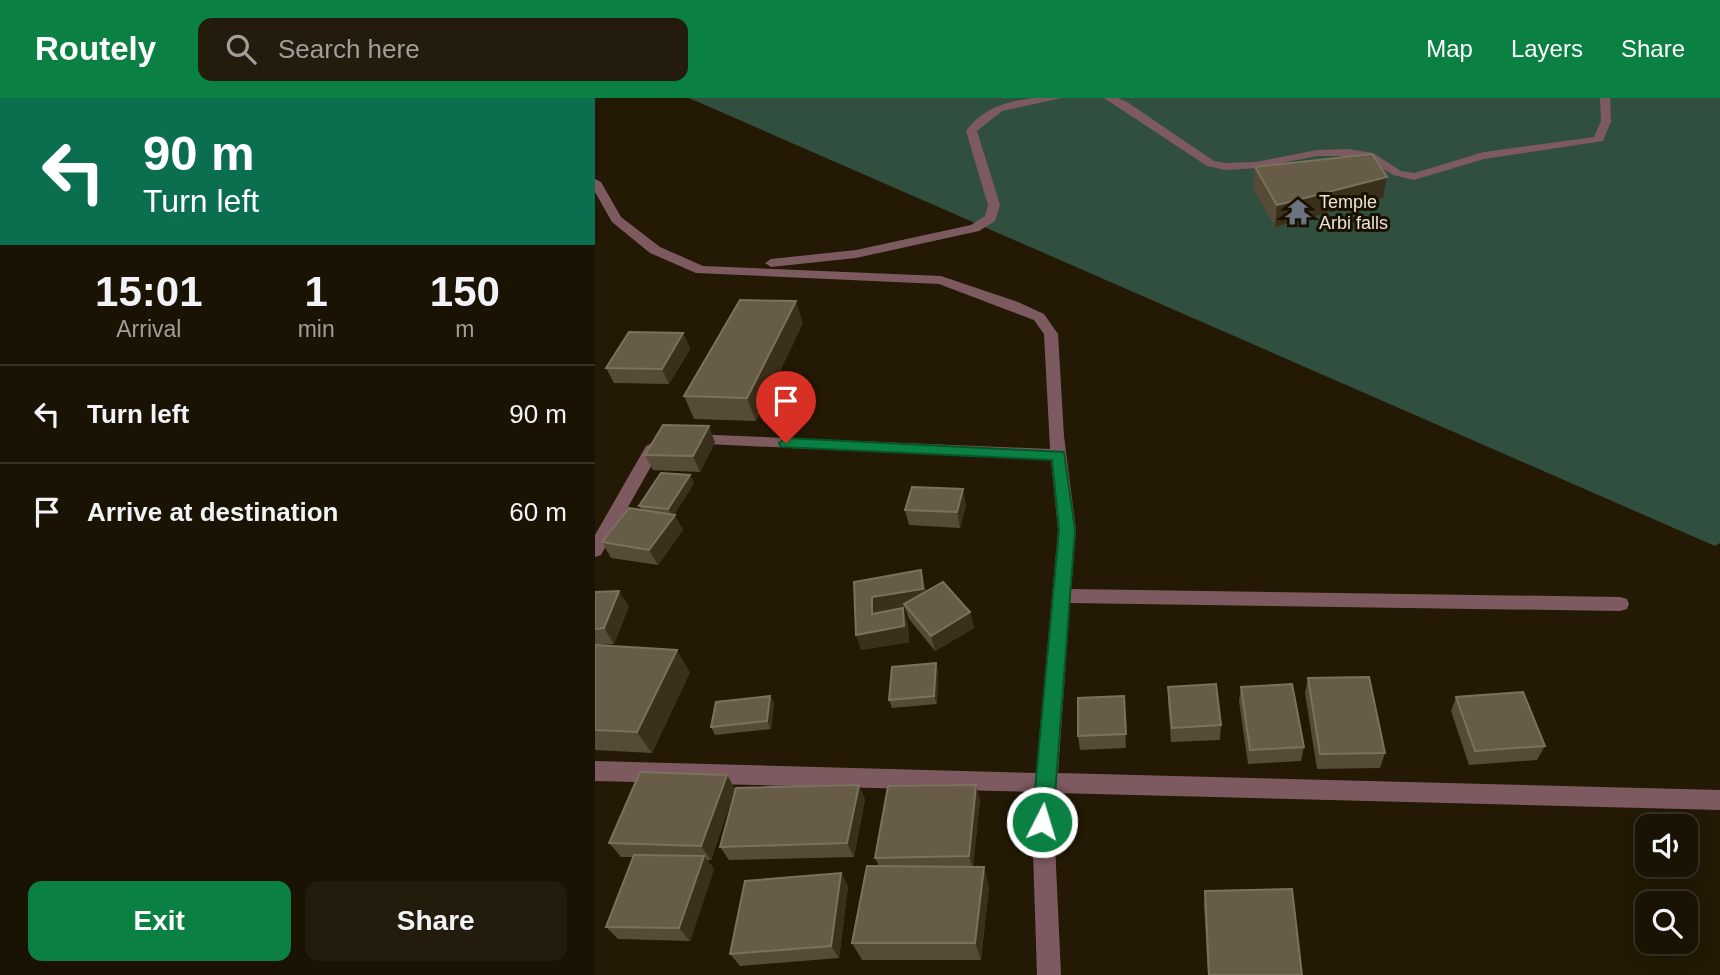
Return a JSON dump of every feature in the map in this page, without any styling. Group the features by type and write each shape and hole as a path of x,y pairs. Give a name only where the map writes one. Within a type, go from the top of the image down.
{"street":[{"path":"701,270 856,254 975,228 991,218 994,205 971,131 987,113 1006,105 1057,98"},
{"path":"1109,98 1123,104 1211,164 1242,169 1304,154 1332,152 1374,157 1393,171 1406,176 1424,175 1468,158 1570,147 1599,139 1606,121 1605,98"},
{"path":"595,182 616,219 655,250 701,270 941,280 1013,304 1039,317 1051,334 1067,530 1042,822 1049,975"},
{"path":"595,550 652,450 662,442 677,438 1059,455"},
{"path":"1062,596 1620,604"},
{"path":"595,771 1720,800"}],"green space":[{"path":"689,98 1720,98 1720,543 1715,546"}],"building":[{"path":"1372,154 1387,177 1277,205 1255,167"},
{"path":"740,300 796,301 747,398 684,396"},
{"path":"629,332 683,333 662,369 606,368"},
{"path":"663,425 709,426 693,456 645,455"},
{"path":"661,473 690,475 668,509 639,506"},
{"path":"912,487 963,489 957,512 905,510"},
{"path":"629,508 675,515 649,550 602,542"},
{"path":"921,570 923,589 872,597 872,614 903,608 904,626 856,635 854,582"},
{"path":"943,582 970,612 931,636 904,604"},
{"path":"619,591 604,628 595,629 595,592"},
{"path":"595,645 677,650 637,732 595,730"},
{"path":"936,663 934,696 889,700 892,667"},
{"path":"1369,677 1385,753 1320,754 1308,678"},
{"path":"1216,684 1221,725 1172,728 1168,687"},
{"path":"1292,684 1304,747 1250,750 1241,687"},
{"path":"1523,692 1545,746 1475,751 1456,697"},
{"path":"770,696 767,721 711,727 716,702"},
{"path":"1124,696 1126,734 1078,736 1078,698"},
{"path":"640,772 727,775 701,846 609,843"},
{"path":"859,785 847,843 720,847 736,788"},
{"path":"976,785 969,856 875,858 888,786"},
{"path":"634,855 704,856 679,928 606,927"},
{"path":"867,866 984,867 975,943 852,943"},
{"path":"841,873 831,946 730,954 745,881"},
{"path":"1292,889 1302,975 1209,975 1205,891"}],"place":[{"name":"Temple Arbi falls","path":"1298,212"}],"route":[{"path":"786,443 1059,455 1067,530 1042,822"}]}
